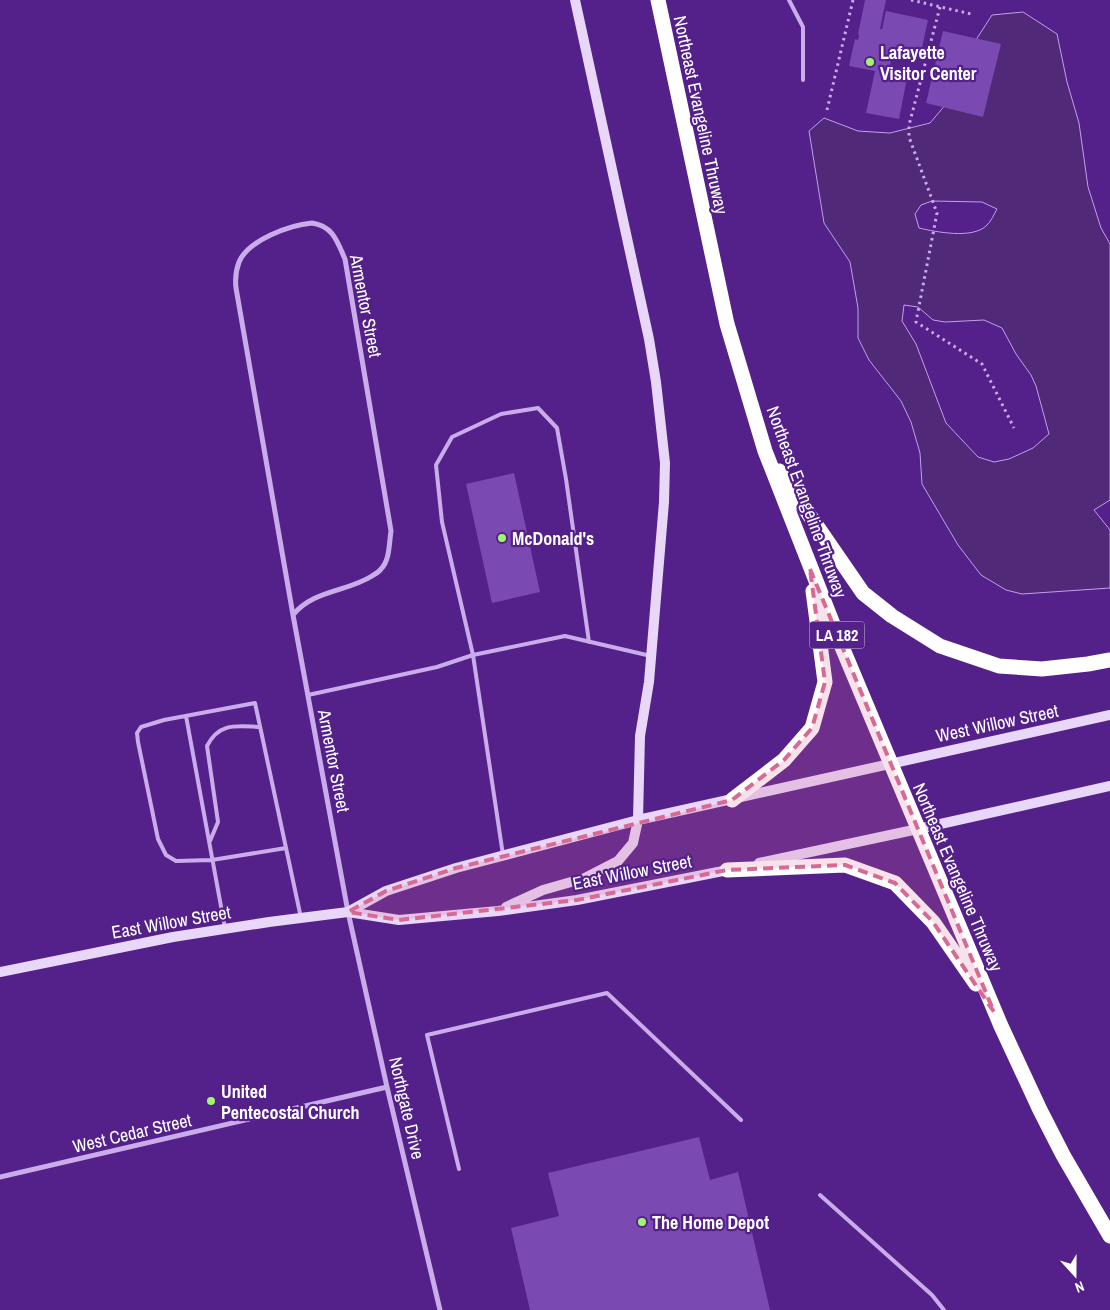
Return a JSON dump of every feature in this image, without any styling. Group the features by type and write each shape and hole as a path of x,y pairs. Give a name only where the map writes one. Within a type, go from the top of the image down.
{"highway":[{"name":"Northeast Evangeline Thruway","path":"658,0 727,324 765,451 810,569 994,1012 1063,1155 1110,1236"},
{"path":"765,451 863,593 892,616 940,646 999,666 1042,669 1080,666 1110,660"},
{"path":"732,800 784,760 812,728 825,682 810,569"},
{"path":"727,870 845,865 895,883 933,922 994,1012"}],"main road":[{"path":"498,911 543,890 585,878 618,861 632,844 638,820 640,736 651,656 664,502 665,463 649,339 575,0"},
{"name":"West Willow Street","path":"891,763 1110,715"},
{"name":"East Willow Street","path":"348,912 386,891 503,855 638,820 891,763"},
{"path":"918,830 1110,786"},
{"name":"East Willow Street","path":"0,972 172,937 348,912 399,920 498,911 577,900 918,830"}],"street":[{"name":"Armentor Street","path":"293,615 299,607 313,598 358,584 381,569 388,553 391,532 345,259 334,235 328,228 321,224 312,223 302,224 269,235 252,246 240,260 235,278 293,615 348,912"},
{"name":"Northgate Drive","path":"348,912 440,1310"},
{"name":"West Cedar Street","path":"0,1177 387,1087"}],"lane":[{"path":"790,0 804,27 803,80"},
{"path":"503,855 473,655 442,522 436,466 452,437 501,414 538,408 557,428 589,642"},
{"path":"308,695 438,668 473,655 565,636 651,656"},
{"path":"286,848 212,860 176,861 166,855 158,839 137,733 142,727 164,720 255,703 301,918"},
{"path":"186,716 225,928"},
{"path":"210,841 218,822 207,746 212,736 234,725 260,727"},
{"path":"459,1169 427,1035 607,993 741,1120"},
{"path":"820,1194 932,1295 944,1310"}],"path":[{"path":"827,110 853,0"},
{"path":"911,0 971,14"},
{"path":"940,7 909,125 909,137 936,213 916,322 982,364 1014,428"}],"highlighted area":[{"path":"810,569 994,1012 933,922 895,883 845,865 727,870 577,900 399,920 348,912 386,891 456,868 732,800 784,760 812,728 825,682"}],"shaded area":[{"path":"1023,12 1057,34 1067,82 1079,123 1088,187 1101,228 1110,244 1110,500 1094,510 1110,530 1110,588 1022,594 1006,590 981,575 958,545 922,484 920,453 911,422 901,401 869,360 858,338 858,308 850,262 824,223 809,131 824,118 858,131 890,133 930,123 957,91 972,46 992,15","holes":["932,201 982,202 997,209 986,226 972,232 954,233 919,228 915,214 921,205","904,305 918,307 933,320 945,322 984,320 1002,328 1036,386 1049,434 1033,448 1009,459 994,462 978,457 946,423 916,344 902,321"]}],"building":[{"name":"Lafayette Visitor Center","path":"865,0 886,0 880,29 882,29 886,11 928,20 920,57 893,51 888,75 907,78 899,119 866,113 875,71 849,66 855,39 858,40"},
{"path":"943,31 1001,44 983,117 926,103"},
{"path":"514,473 540,592 492,603 466,484"},
{"name":"The Home Depot","path":"699,1137 710,1180 738,1172 770,1310 530,1310 511,1228 559,1216 548,1173"}],"place":[{"name":"Lafayette Visitor Center","path":"870,62"},
{"name":"McDonald's","path":"502,538"},
{"name":"United Pentecostal Church","path":"211,1101"},
{"name":"The Home Depot","path":"642,1222"}]}
